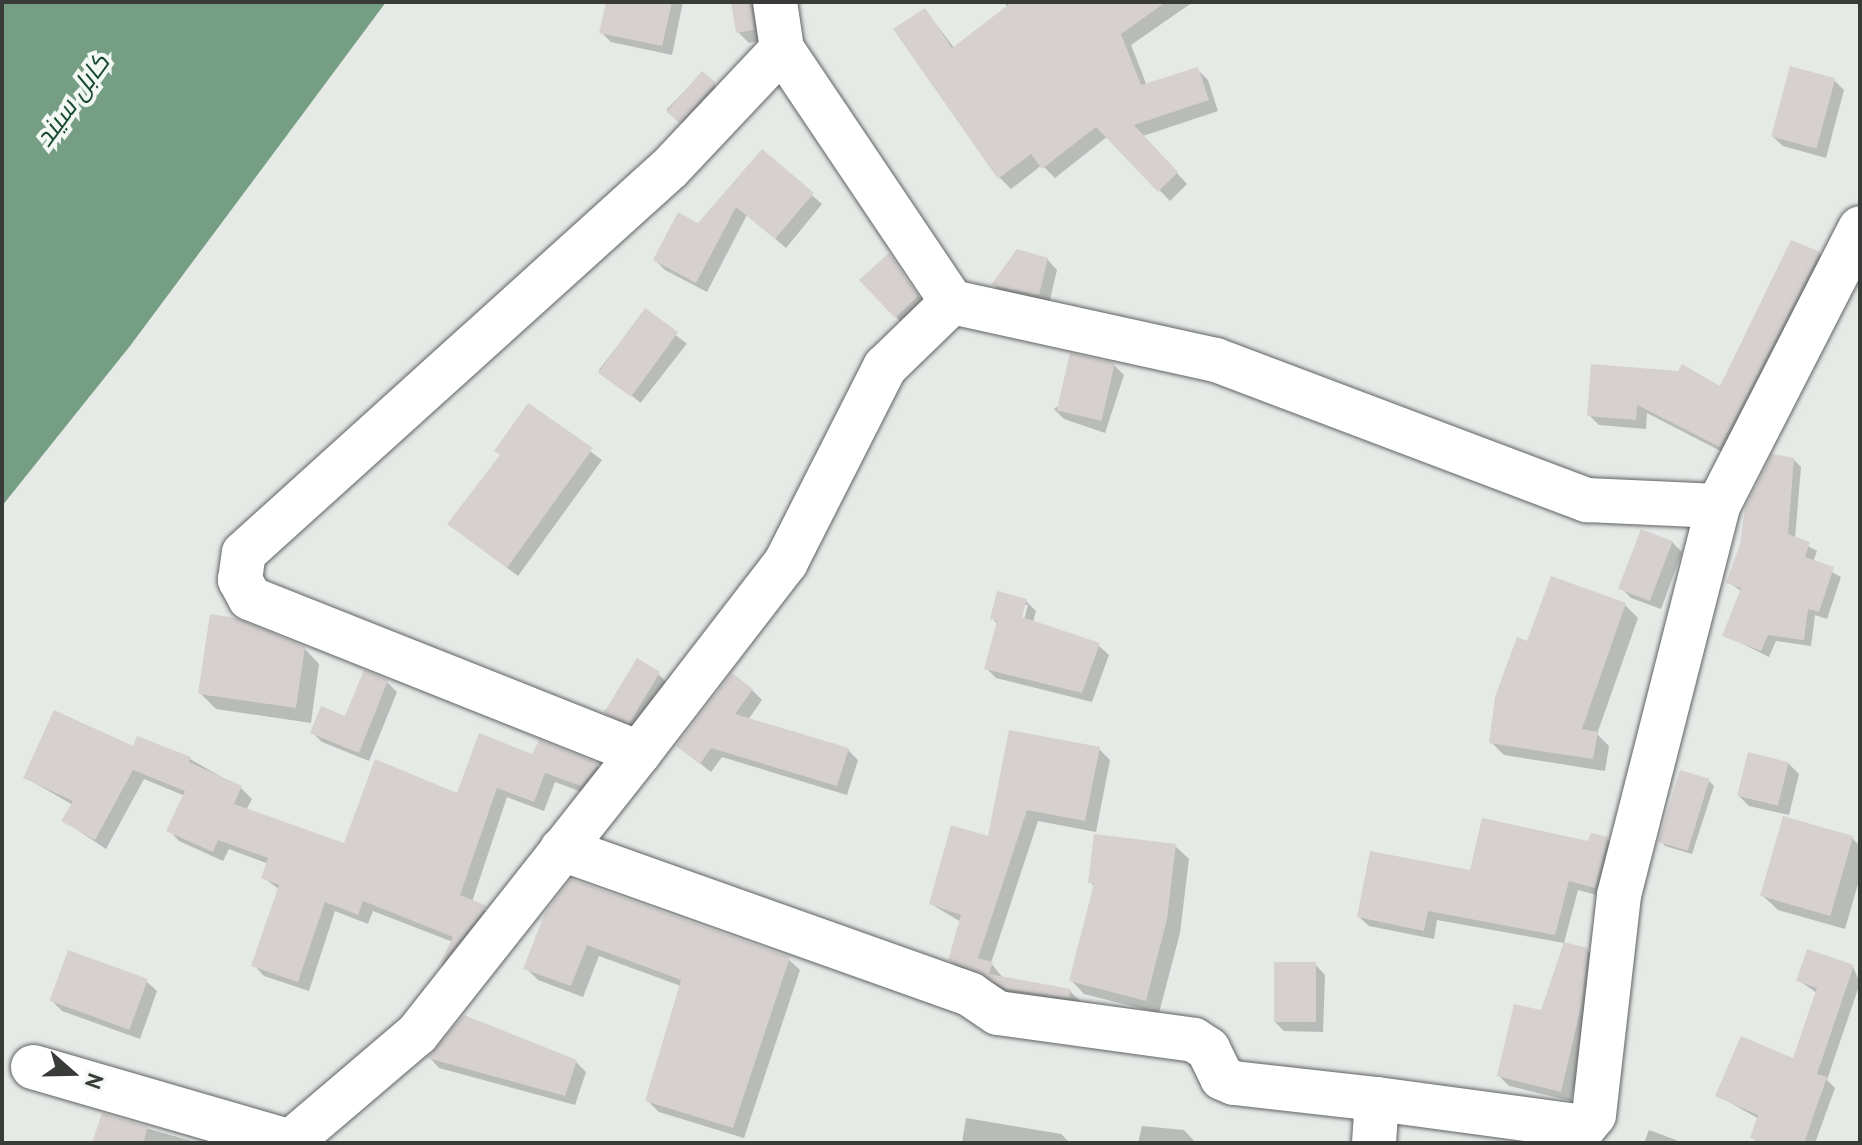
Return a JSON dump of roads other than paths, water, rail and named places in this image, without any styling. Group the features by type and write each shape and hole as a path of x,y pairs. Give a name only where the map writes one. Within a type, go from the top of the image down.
{"street":[{"path":"775,2 782,49 952,302 1216,360 1587,500 1718,506"},
{"path":"639,753 250,598 240,580 244,553 670,168 782,49"},
{"path":"562,849 927,978 971,995 998,1013 1194,1040 1208,1049 1222,1078 1234,1083 1577,1126 1591,1122 1619,895 1718,506 1860,228"},
{"path":"33,1067 291,1142 417,1034 639,753 786,562 885,367 952,302"},
{"path":"1374,1143 1377,1099"}],"water":[{"name":"کابل سيند","path":"2,2 386,2 130,346 2,506"}]}
